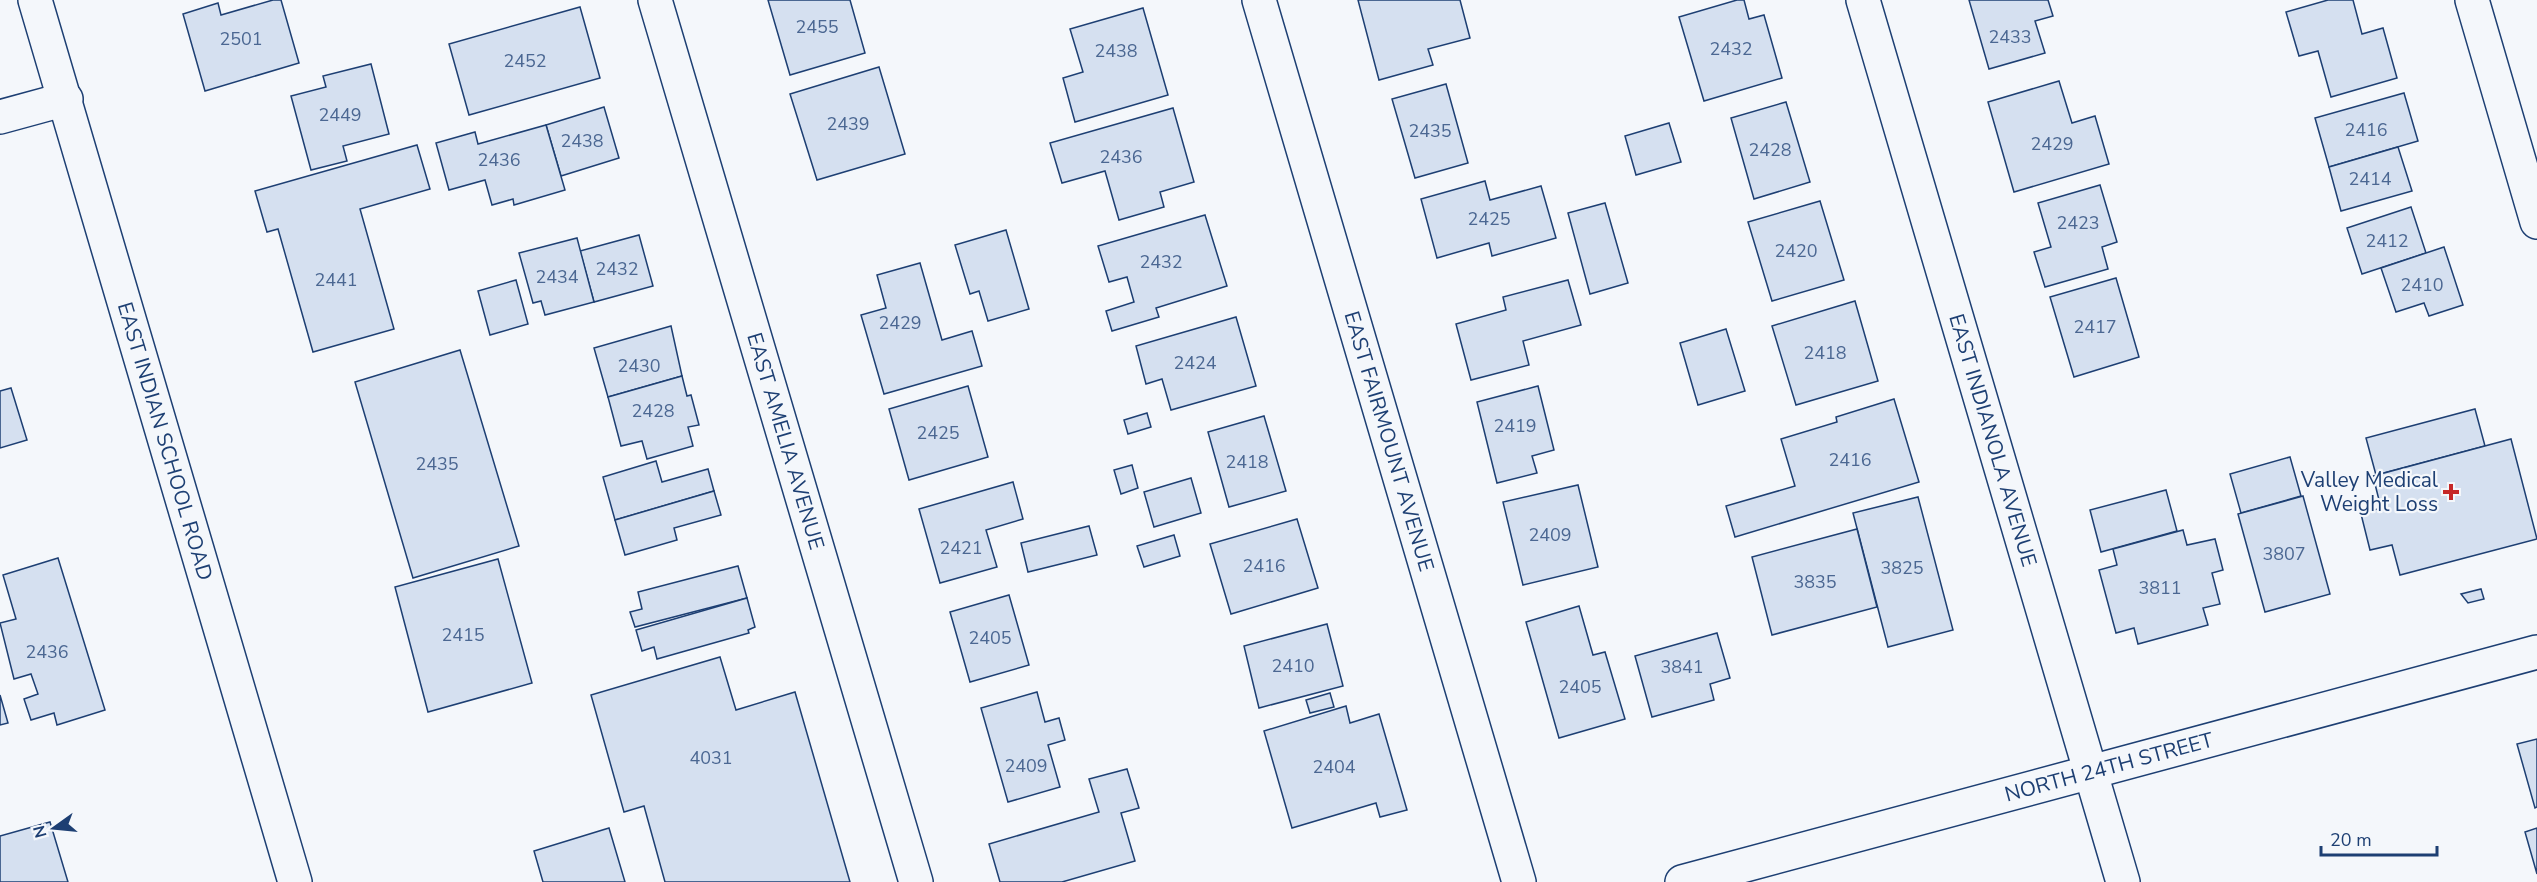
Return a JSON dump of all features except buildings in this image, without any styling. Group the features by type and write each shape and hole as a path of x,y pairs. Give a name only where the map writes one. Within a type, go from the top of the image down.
{"street":[{"name":"EAST INDIAN SCHOOL ROAD","path":"35,0 295,882"},
{"name":"EAST AMELIA AVENUE","path":"655,0 916,882"},
{"name":"EAST FAIRMOUNT AVENUE","path":"1259,0 1519,882"},
{"name":"EAST INDIANOLA AVENUE","path":"1863,0 2123,882"},
{"path":"2472,0 2537,222"},
{"path":"0,117 66,99"},
{"name":"NORTH 24TH STREET","path":"1682,882 2537,652"}],"place":[{"name":"Valley Medical Weight Loss","path":"2451,492"}]}
